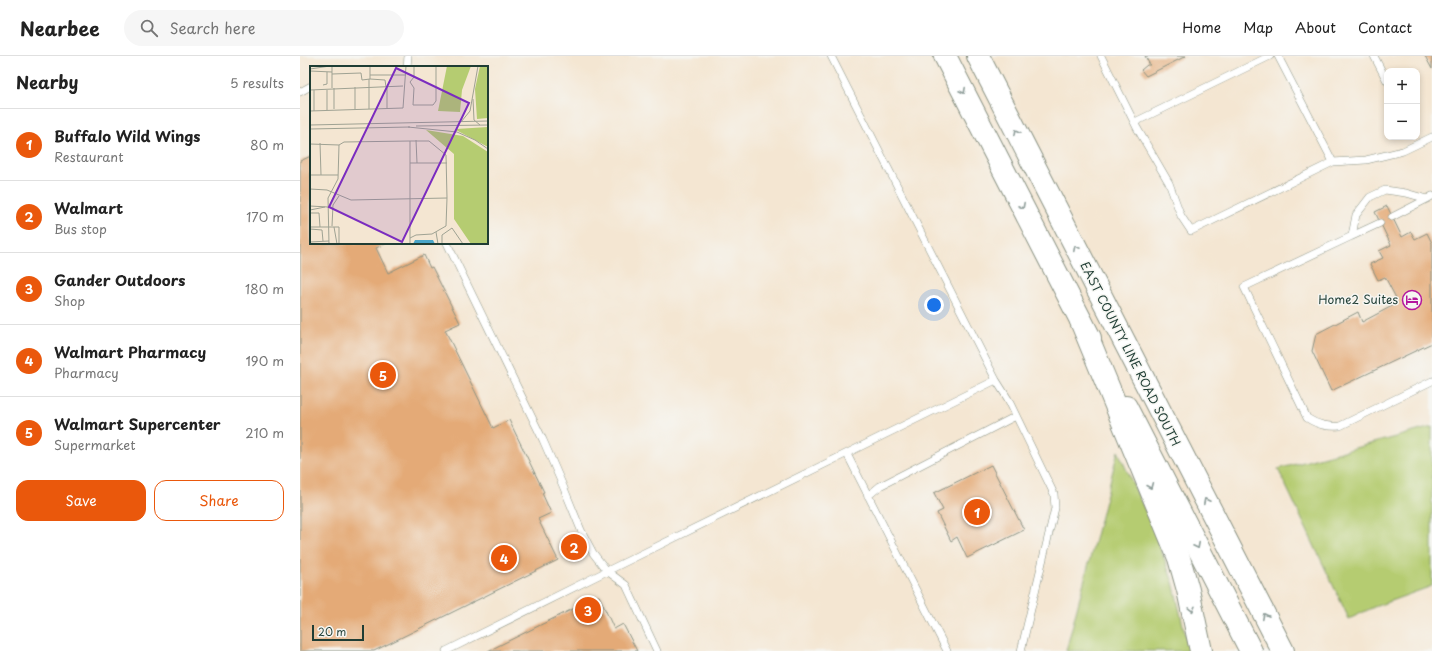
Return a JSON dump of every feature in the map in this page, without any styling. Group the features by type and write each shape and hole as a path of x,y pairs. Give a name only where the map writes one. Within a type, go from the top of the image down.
{"main road":[{"path":"945,56 1251,651"},
{"name":"EAST COUNTY LINE ROAD SOUTH","path":"978,56 1283,651"},
{"path":"1081,321 1179,558 1188,590 1201,651"}],"lane":[{"path":"407,66 408,56"},
{"path":"831,56 996,380 1016,416 1054,494 1055,508 1021,651"},
{"path":"1101,56 1169,183 1181,216 1191,231 1332,162 1366,160 1403,151 1417,140"},
{"path":"1135,122 1270,56"},
{"path":"1278,56 1332,162"},
{"path":"1374,56 1384,75"},
{"path":"300,92 310,87"},
{"path":"1420,139 1432,136"},
{"path":"1352,236 1356,215 1370,197 1385,190 1429,198"},
{"path":"1392,217 1429,198"},
{"path":"1380,223 1244,287 1307,418 1317,424 1328,427 1340,426 1432,381"},
{"path":"446,244 543,440 581,530 593,553 607,571 626,585 657,651"},
{"path":"446,651 996,380"},
{"path":"868,496 880,486 1016,416"},
{"path":"847,454 947,651"}],"green space":[{"path":"1432,427 1432,586 1374,607 1349,619 1278,469"},
{"path":"1118,451 1152,526 1173,582 1189,651 1066,651"}],"building":[{"path":"1145,56 1186,56 1146,76 1141,70 1147,65 1150,65"},
{"path":"1425,56 1432,56 1432,69"},
{"path":"310,156 310,244 385,244 376,248 388,273 424,255 430,268 432,267 460,323 445,330 493,428 509,420 544,492 542,493 551,513 538,519 558,560 374,651 300,651 300,161"},
{"name":"Home2 Suites","path":"1387,206 1402,237 1411,232 1415,239 1427,233 1432,243 1432,343 1331,391 1312,351 1316,334 1358,312 1362,322 1394,305 1389,302 1396,298 1385,277 1378,280 1370,264 1383,258 1379,251 1391,245 1375,212"},
{"path":"991,465 1024,530 967,558 957,537 951,541 937,513 943,510 934,493"},
{"path":"599,596 614,629 623,624 637,651 488,651"}],"place":[{"name":"Home2 Suites","path":"1412,300"},
{"name":"Walmart Supercenter","path":"383,375"},
{"name":"Buffalo Wild Wings","path":"977,512"},
{"name":"Walmart","path":"574,547"},
{"name":"Walmart Pharmacy","path":"504,558"},
{"name":"Gander Outdoors","path":"588,610"}]}
